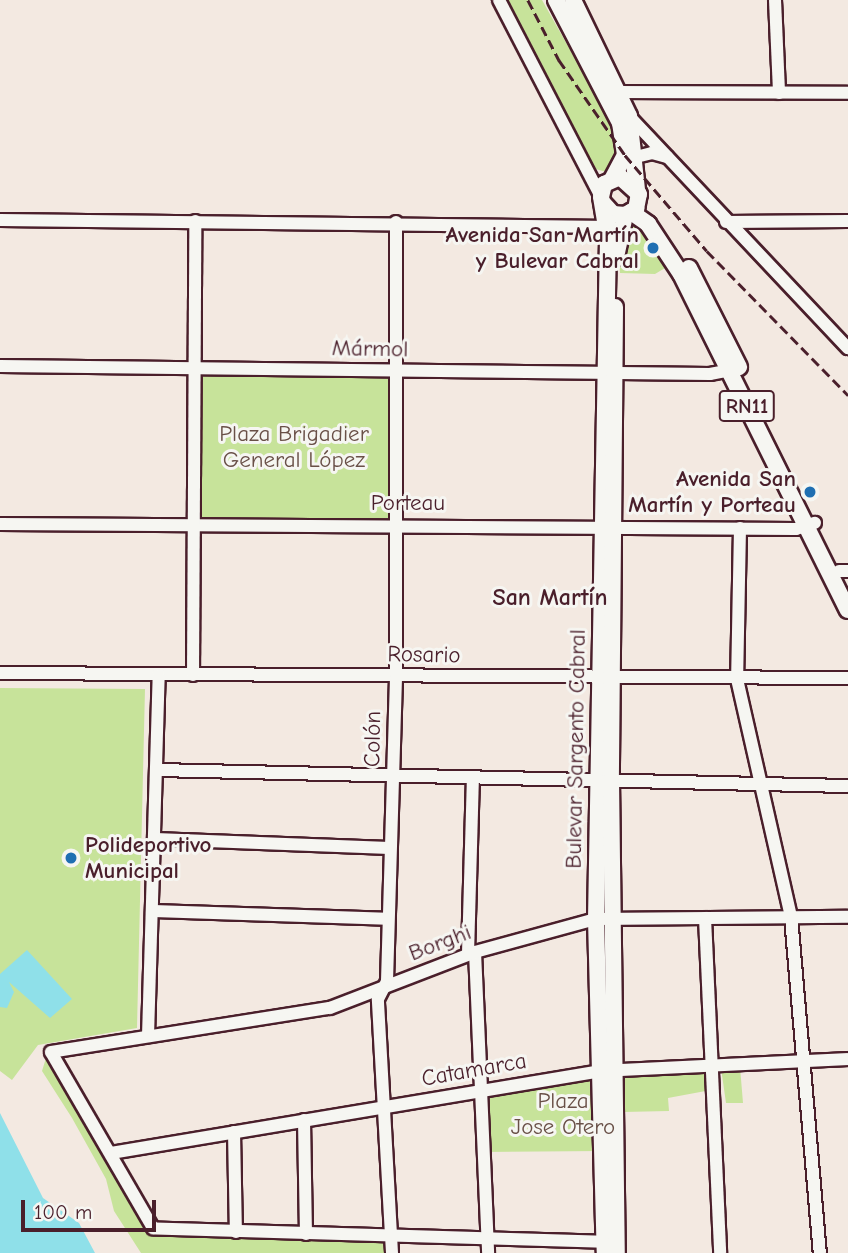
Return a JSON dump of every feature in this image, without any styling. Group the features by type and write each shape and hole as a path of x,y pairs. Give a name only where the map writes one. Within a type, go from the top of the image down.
{"main road":[{"path":"556,0 620,123 625,155 602,200"},
{"path":"573,0 614,92 628,115 636,157 638,192 621,220"},
{"path":"611,179 626,179 638,192"},
{"name":"RN11","path":"638,192 690,268 734,369 811,525 848,610"},
{"name":"Bulevar Sargento Cabral","path":"602,200 621,220 608,373 605,678 604,919 611,1248"},
{"name":"RN11","path":"621,220 648,224 681,274 734,369"},
{"name":"RN11","path":"811,525 844,571 848,589"}],"street":[{"path":"499,0 602,200"},
{"path":"775,0 779,93"},
{"path":"614,92 848,93"},
{"path":"645,92 628,115 726,222 848,348"},
{"path":"636,157 652,153 671,159"},
{"path":"585,169 611,179"},
{"path":"0,220 621,220"},
{"path":"193,675 195,221"},
{"path":"726,222 848,221"},
{"name":"Colón","path":"392,1253 378,999 385,986 396,675 396,222"},
{"path":"834,333 848,333"},
{"name":"Mármol","path":"0,366 608,373 734,369"},
{"name":"Porteau","path":"0,524 607,524 740,528 811,525"},
{"path":"740,528 737,679 791,917 806,1061 820,1253"},
{"name":"Rosario","path":"0,673 848,678"},
{"path":"148,1036 159,675"},
{"path":"158,770 848,786"},
{"path":"473,778 472,953 484,1089 487,1247"},
{"path":"155,839 390,848"},
{"path":"152,911 388,919"},
{"name":"Borghi","path":"111,1153 51,1052 330,1008 472,953 547,928 604,919 848,917"},
{"path":"705,918 714,1065 720,1253"},
{"name":"Catamarca","path":"111,1153 607,1070 848,1059"},
{"path":"304,1120 306,1234"},
{"path":"234,1132 236,1232"},
{"path":"111,1153 153,1228 306,1234 487,1247 611,1248"}],"green space":[{"path":"507,0 542,0 613,126 618,156 606,172 592,168"},
{"path":"632,223 665,268 655,274 620,273 619,245 625,225"},
{"name":"Plaza Brigadier General López","path":"194,368 396,371 395,524 192,526"},
{"name":"Polideportivo Municipal","path":"0,688 145,689 137,1028 38,1045 12,1080 0,1071"},
{"path":"54,1056 153,1228 390,1239 392,1253 141,1253 114,1211 106,1179 42,1071 46,1058"},
{"path":"740,1067 743,1103 726,1103 721,1068"},
{"path":"711,1069 711,1090 668,1098 669,1111 623,1112 621,1073"},
{"name":"Plaza Jose Otero","path":"601,1071 603,1151 484,1152 484,1089"}],"water":[{"path":"27,950 72,999 50,1018 9,982 14,992 7,1008 0,1007 0,974"},
{"path":"0,1113 43,1198 79,1223 95,1253 0,1253"}],"railway":[{"path":"528,0 559,60 625,155 707,251 848,395"}],"place":[{"name":"Avenida San Martín y Bulevar Cabral","path":"653,248"},
{"name":"Avenida San Martín y Porteau","path":"810,492"},
{"name":"Polideportivo Municipal","path":"71,858"}],"district":[{"name":"San Martín","path":"550,598"}]}
